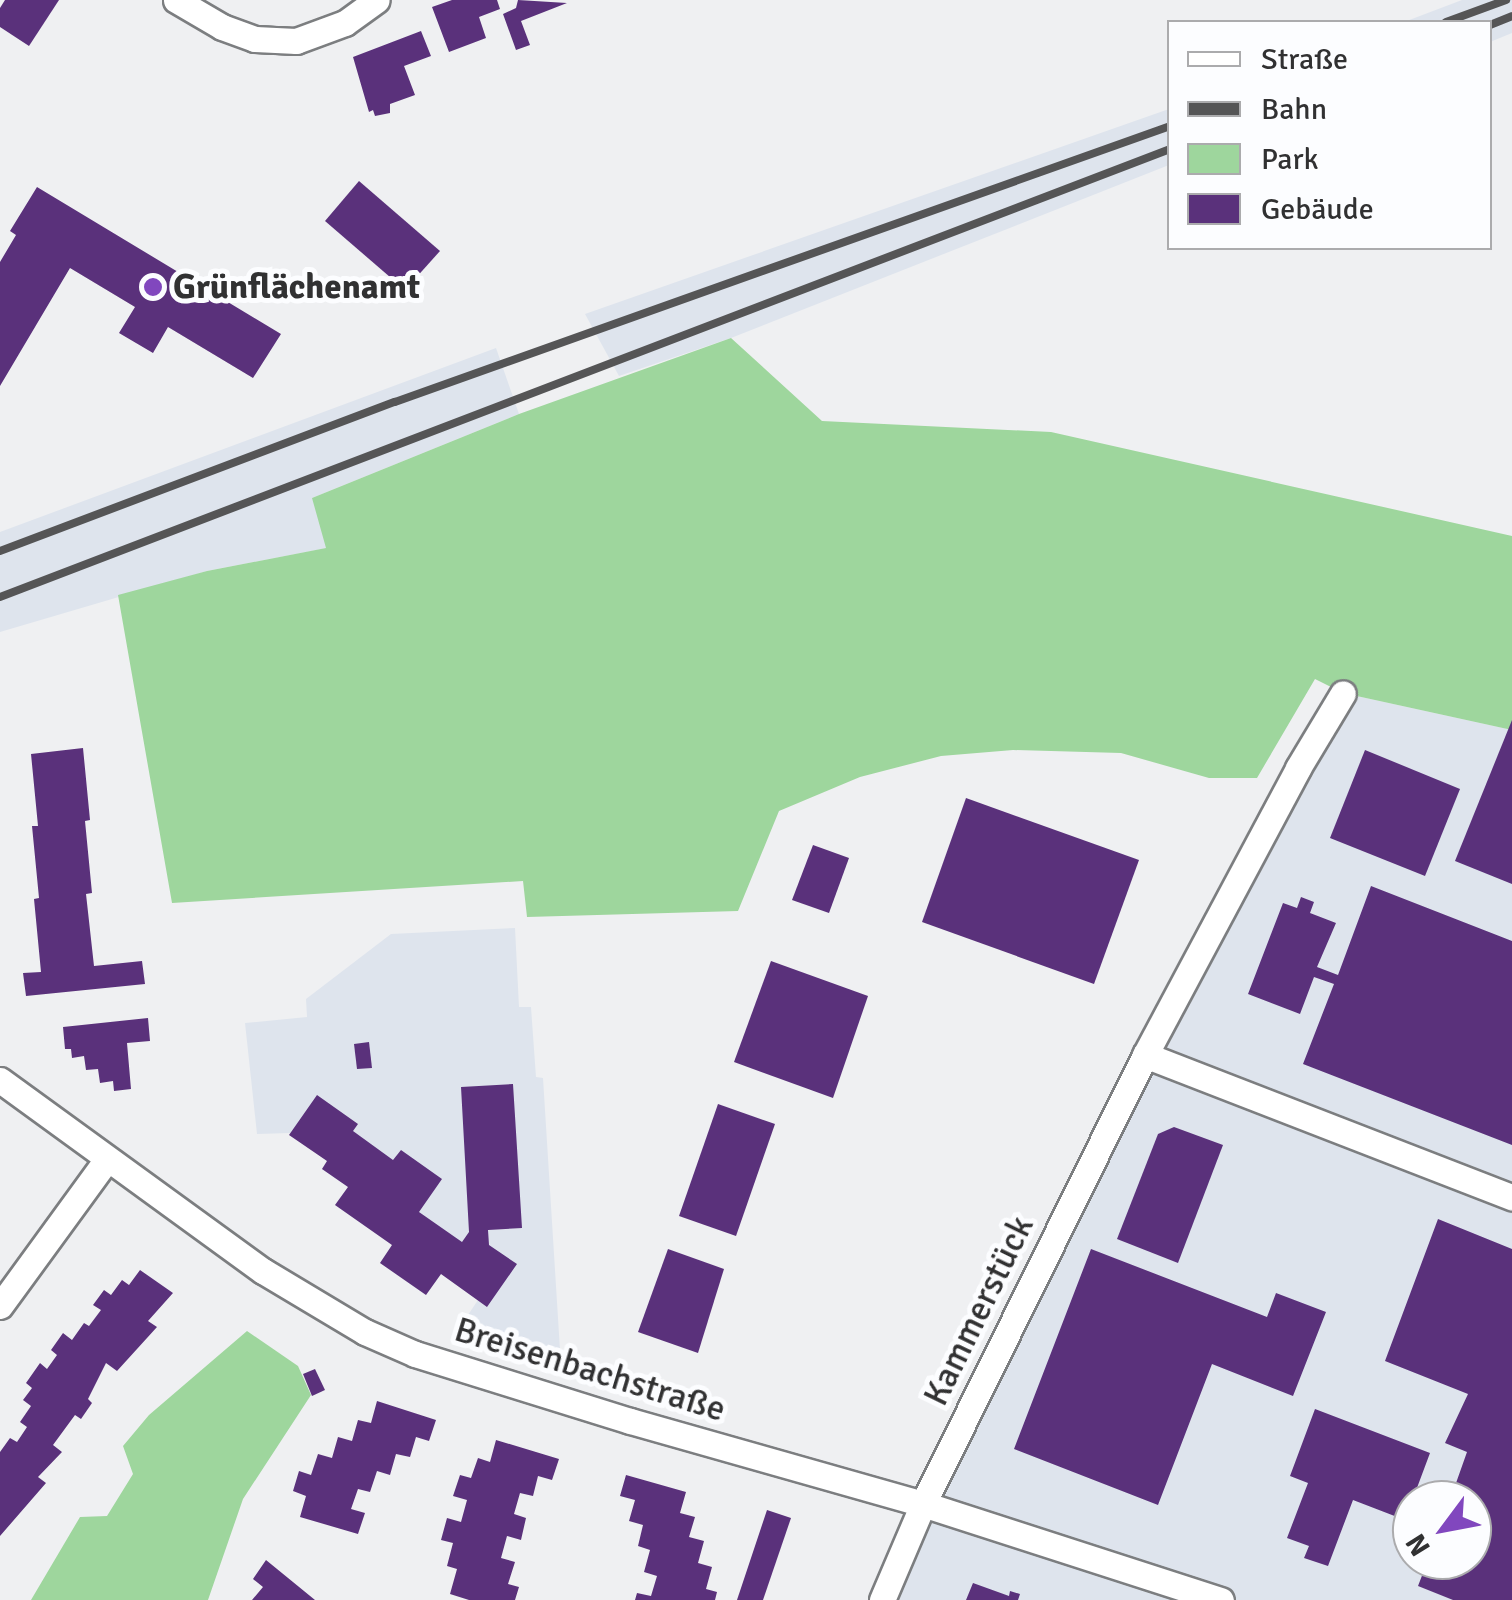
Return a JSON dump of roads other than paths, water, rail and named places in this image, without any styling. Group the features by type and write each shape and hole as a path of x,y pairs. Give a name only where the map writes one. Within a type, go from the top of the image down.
{"street":[{"path":"176,0 222,27 256,40 296,42 333,29 377,0"},
{"name":"Kammerstück","path":"882,1600 923,1504 1145,1055 1298,768 1343,693"},
{"path":"1145,1055 1512,1197"},
{"name":"Breisenbachstraße","path":"0,1080 263,1271 365,1332 414,1354 923,1504 1220,1600"},
{"path":"0,1306 107,1159"}],"railway":[{"path":"1451,20 1506,0"},
{"path":"1492,24 1512,16"},
{"path":"0,551 395,402 1167,127"},
{"path":"0,597 1167,150"}],"place":[{"name":"Grünflächenamt","path":"153,287"}]}
